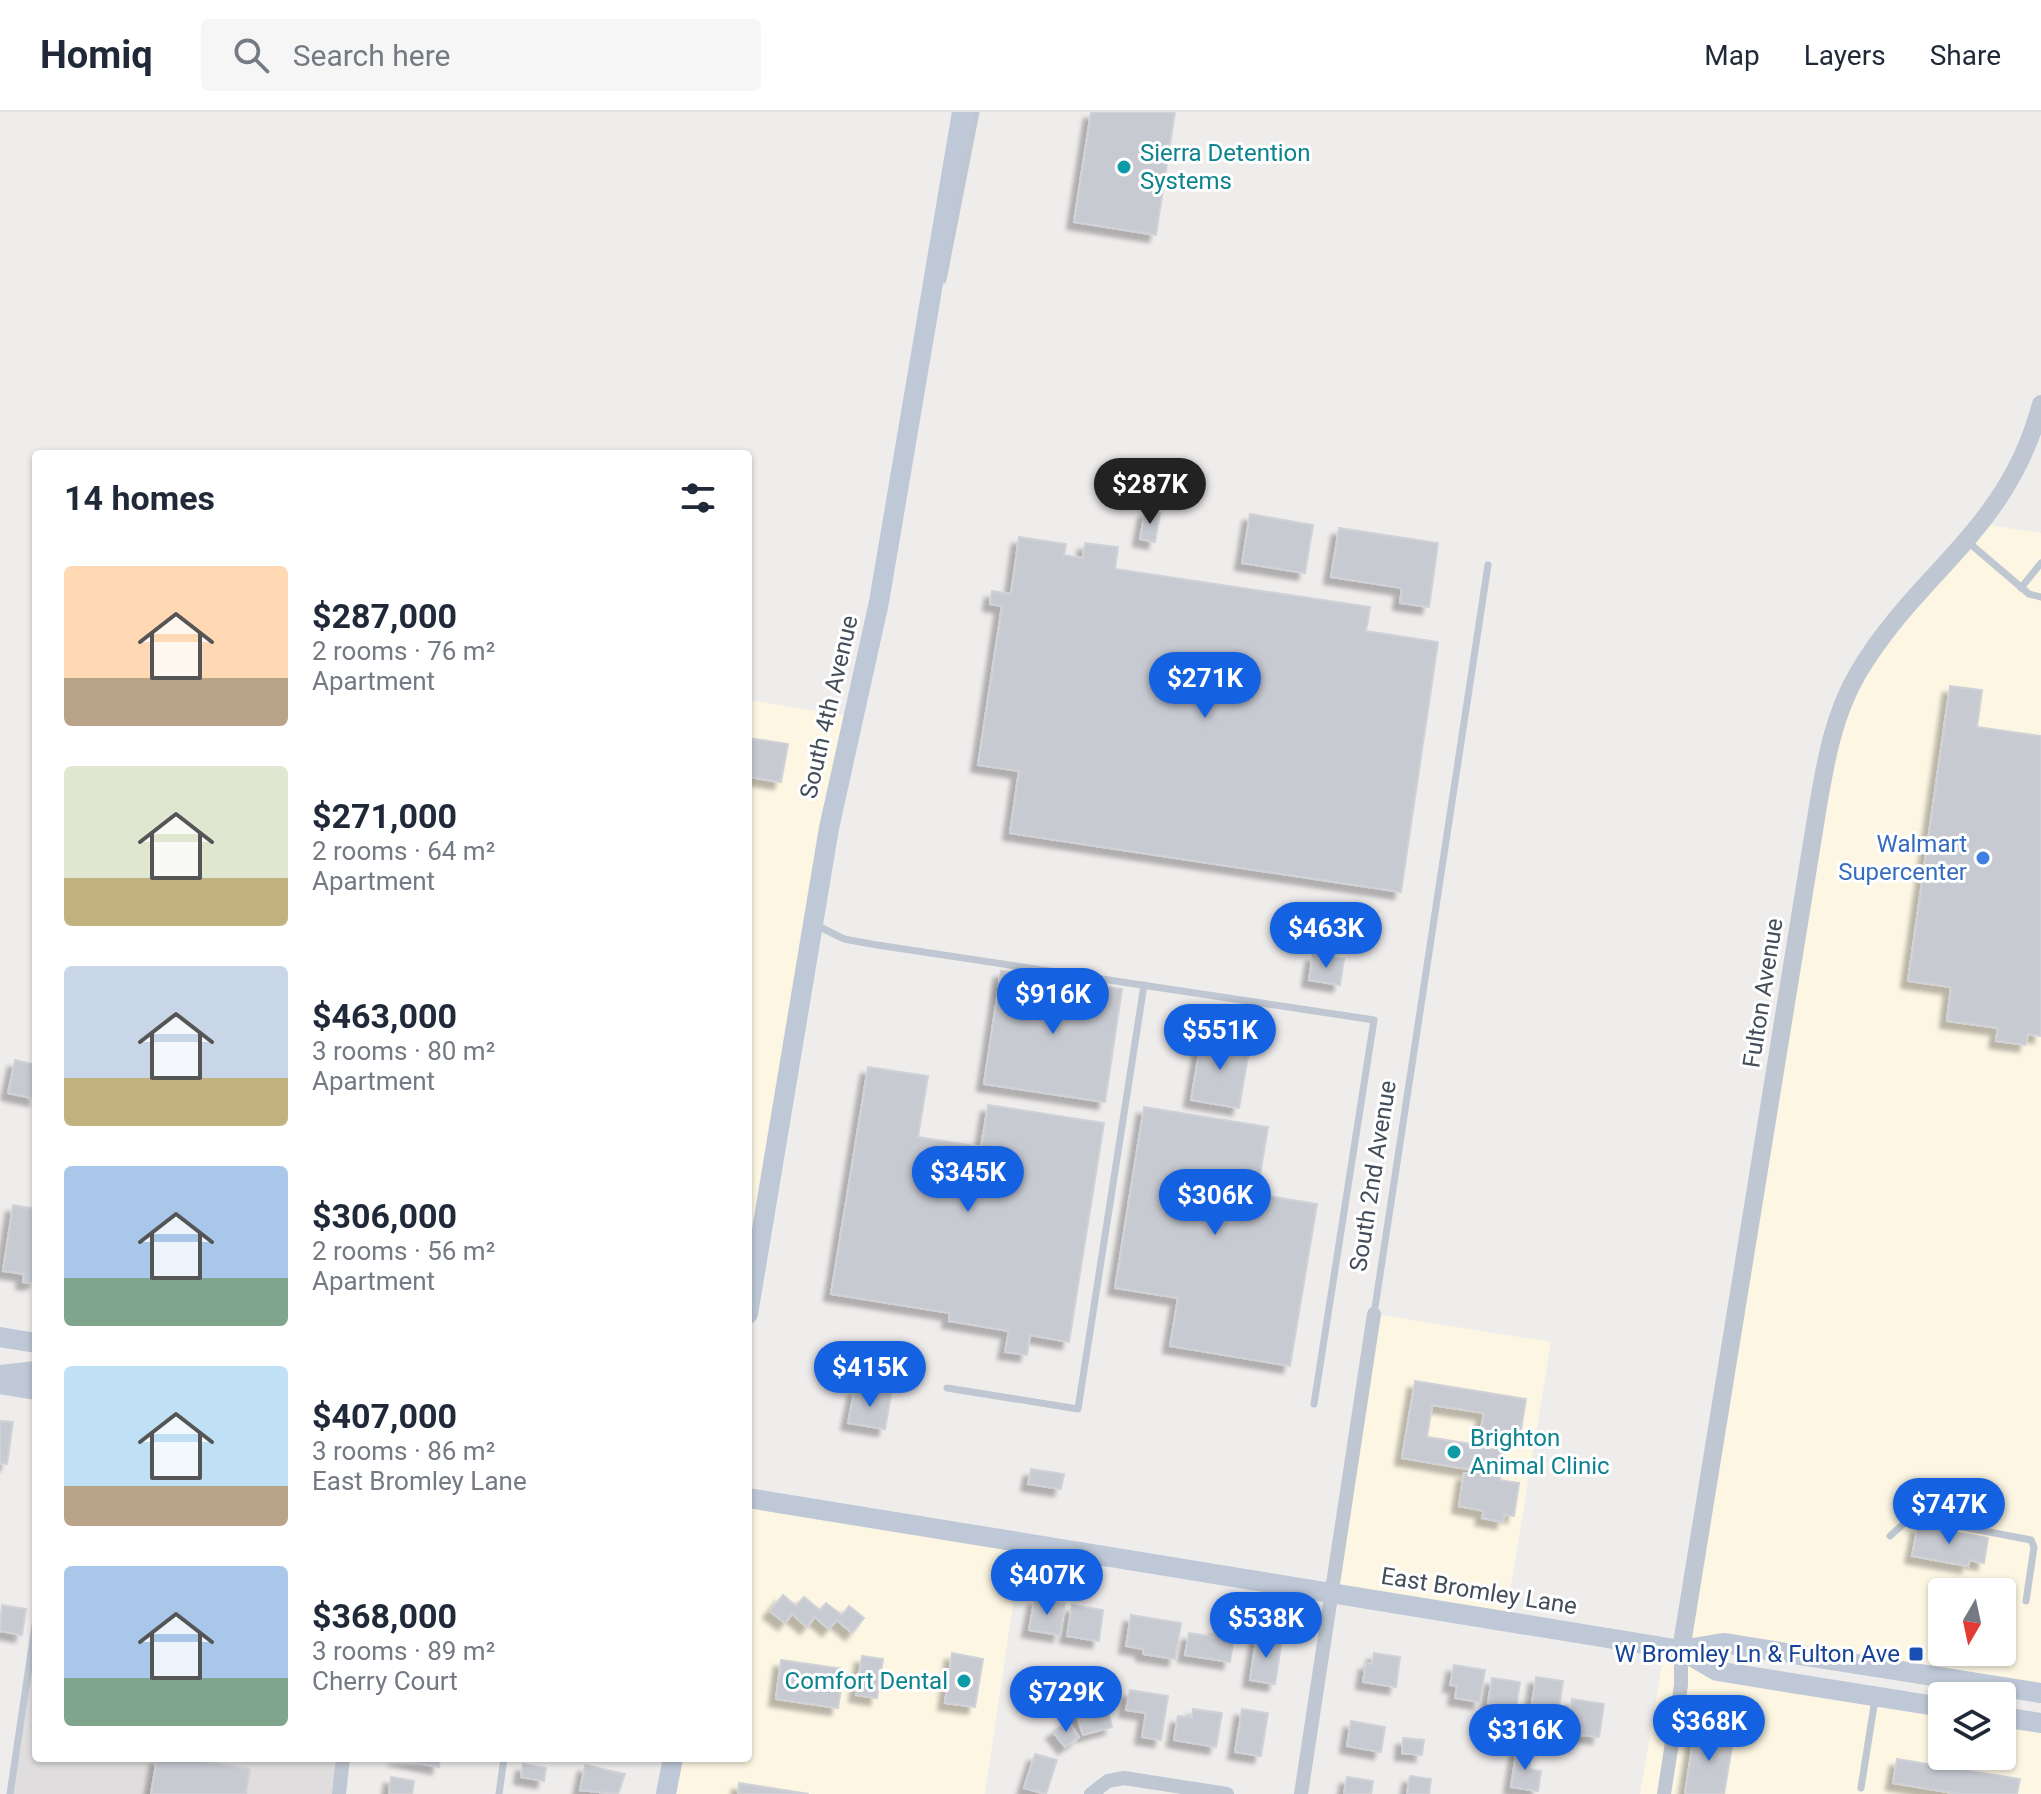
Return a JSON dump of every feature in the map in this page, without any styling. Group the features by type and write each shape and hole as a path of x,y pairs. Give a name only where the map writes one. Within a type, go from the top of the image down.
{"main road":[{"name":"South 4th Avenue","path":"752,1290 833,808 879,602 962,112"},
{"path":"0,1337 32,1342"},
{"path":"0,1375 32,1371"},
{"path":"0,1384 32,1389"},
{"name":"East Bromley Lane","path":"752,1499 1681,1650"},
{"path":"1681,1650 1723,1643 2041,1693"},
{"path":"1681,1650 1717,1671 1928,1705"},
{"path":"2016,1719 2041,1723"},
{"path":"666,1794 672,1762"}],"street":[{"name":"Fulton Avenue","path":"1681,1650 1828,749 1847,694 1873,651 1989,516 2017,471 2041,404"},
{"name":"South 2nd Avenue","path":"1301,1794 1374,1314"},
{"path":"1664,1794 1681,1685 1681,1650"},
{"path":"339,1794 343,1762"},
{"path":"1091,1794 1108,1781 1132,1780 1227,1794"}],"lane":[{"path":"929,302 943,282 976,112"},
{"path":"1968,542 2021,588 2041,597"},
{"path":"2021,588 2041,563"},
{"name":"South 2nd Avenue","path":"1374,1314 1488,565"},
{"path":"813,923 844,939 877,945 1374,1020 1314,1404"},
{"path":"947,1388 1078,1409 1144,985"},
{"path":"1890,1536 1911,1517 2031,1540 2034,1547 2026,1601"},
{"path":"10,1794 32,1646"},
{"path":"1861,1788 1875,1697"},
{"path":"499,1794 503,1762"}],"shaded area":[{"path":"1983,524 2041,533 2041,1693 2016,1689 2016,1682 1971,1682 1723,1643 1683,1650 1717,1671 1928,1705 1928,1770 2016,1770 2016,1719 2041,1723 2041,1794 1640,1794 1665,1648 1680,1650 1738,1288 1847,694"},
{"path":"752,701 849,716 752,1291"},
{"path":"1374,1314 1551,1342 1505,1622 1331,1593"},
{"path":"752,1499 1022,1543 985,1794 666,1794 672,1762 752,1762"},
{"path":"32,1646 32,1762 343,1762 339,1794 10,1794"}],"building":[{"name":"Sierra Detention Systems","path":"1091,112 1175,112 1156,235 1074,222"},
{"path":"1145,511 1160,513 1155,542 1140,539"},
{"path":"1250,514 1313,525 1305,573 1242,563"},
{"path":"1339,528 1438,543 1429,607 1400,603 1402,588 1331,577"},
{"path":"1019,537 1066,544 1064,555 1083,558 1085,543 1118,547 1115,569 1370,607 1366,631 1438,642 1401,892 1010,833 1019,771 978,765 1002,606 990,604 992,591 1011,594"},
{"name":"Walmart Supercenter","path":"1950,686 1982,690 1977,727 2041,736 2041,1036 2028,1034 2026,1045 1996,1041 1998,1028 1947,1021 1951,987 1908,981"},
{"path":"752,739 788,744 781,782 752,778"},
{"path":"1313,954 1344,959 1340,985 1309,980"},
{"path":"1001,971 1122,989 1105,1102 984,1084"},
{"path":"1202,1036 1250,1045 1239,1108 1191,1100"},
{"path":"15,1060 32,1064 32,1098 8,1093"},
{"path":"868,1067 928,1076 918,1137 981,1147 988,1105 1104,1123 1069,1342 1030,1335 1027,1355 1005,1352 1009,1331 949,1321 950,1313 831,1294"},
{"path":"1144,1107 1268,1127 1257,1194 1317,1204 1290,1366 1170,1346 1178,1298 1115,1288"},
{"path":"13,1205 32,1208 32,1282 23,1282 24,1274 3,1271"},
{"name":"Brighton Animal Clinic","path":"1415,1381 1526,1399 1520,1436 1481,1429 1484,1413 1432,1405 1427,1437 1478,1445 1479,1438 1506,1442 1500,1480 1519,1483 1514,1516 1505,1514 1503,1522 1482,1518 1484,1511 1459,1506 1464,1473 1472,1474 1473,1470 1402,1458"},
{"path":"855,1388 891,1394 885,1429 848,1423"},
{"path":"0,1421 13,1422 7,1464 0,1463"},
{"path":"1031,1469 1064,1474 1061,1489 1028,1484"},
{"path":"1918,1526 1988,1538 1984,1563 1969,1560 1968,1566 1912,1556"},
{"path":"783,1595 796,1606 804,1597 820,1610 826,1603 842,1615 849,1606 864,1618 852,1633 837,1620 829,1629 815,1617 807,1627 792,1614 785,1623 770,1611"},
{"path":"1035,1598 1065,1603 1060,1635 1029,1630"},
{"path":"2,1605 26,1609 22,1635 0,1631"},
{"path":"1072,1605 1103,1610 1099,1641 1067,1636"},
{"path":"1131,1615 1181,1623 1175,1659 1143,1654 1143,1649 1126,1646"},
{"path":"1215,1628 1235,1631 1230,1662 1185,1655 1189,1633 1214,1637"},
{"path":"1257,1635 1282,1639 1275,1684 1250,1680"},
{"name":"Comfort Dental","path":"952,1653 983,1659 975,1707 945,1703"},
{"path":"1374,1653 1400,1657 1396,1687 1363,1682 1366,1663 1372,1664"},
{"path":"862,1656 883,1659 877,1698 856,1695"},
{"path":"781,1660 844,1669 838,1708 776,1699"},
{"path":"1454,1665 1485,1670 1480,1702 1455,1698 1457,1686 1450,1685"},
{"path":"1536,1677 1563,1681 1556,1728 1529,1724"},
{"path":"1492,1678 1520,1682 1516,1708 1488,1703"},
{"path":"1130,1690 1168,1696 1161,1740 1142,1737 1146,1713 1126,1710"},
{"path":"1104,1697 1112,1727 1083,1735 1074,1705"},
{"path":"1572,1699 1604,1704 1599,1737 1581,1735 1582,1729 1567,1726"},
{"path":"1193,1709 1222,1713 1216,1747 1174,1740 1178,1716 1192,1718"},
{"path":"1242,1709 1268,1713 1261,1756 1235,1752"},
{"path":"1068,1721 1079,1737 1065,1747 1053,1732"},
{"path":"1351,1721 1385,1727 1381,1752 1347,1746"},
{"path":"1695,1729 1734,1735 1724,1794 1685,1794"},
{"path":"1403,1738 1424,1740 1422,1755 1402,1753"},
{"path":"1517,1748 1532,1750 1529,1769 1541,1771 1538,1791 1511,1787"},
{"path":"1035,1754 1057,1760 1046,1794 1024,1788"},
{"path":"1897,1759 1928,1764 1928,1770 1965,1770 2020,1779 2017,1794 1959,1794 1893,1783"},
{"path":"156,1762 206,1762 250,1769 246,1794 151,1794"},
{"path":"414,1762 440,1762 439,1767"},
{"path":"523,1764 546,1768 544,1781 521,1777"},
{"path":"585,1765 625,1774 618,1794 580,1790"},
{"path":"1410,1776 1431,1779 1429,1794 1407,1794"},
{"path":"391,1777 414,1781 412,1794 389,1794"},
{"path":"1347,1777 1373,1781 1371,1794 1344,1794"},
{"path":"739,1783 809,1794 738,1794"}],"place":[{"name":"Sierra Detention Systems","path":"1124,167"},
{"name":"Walmart Supercenter","path":"1983,858"},
{"name":"Brighton Animal Clinic","path":"1454,1452"},
{"name":"W Bromley Ln & Fulton Ave","path":"1916,1654"},
{"name":"Comfort Dental","path":"964,1681"}]}
